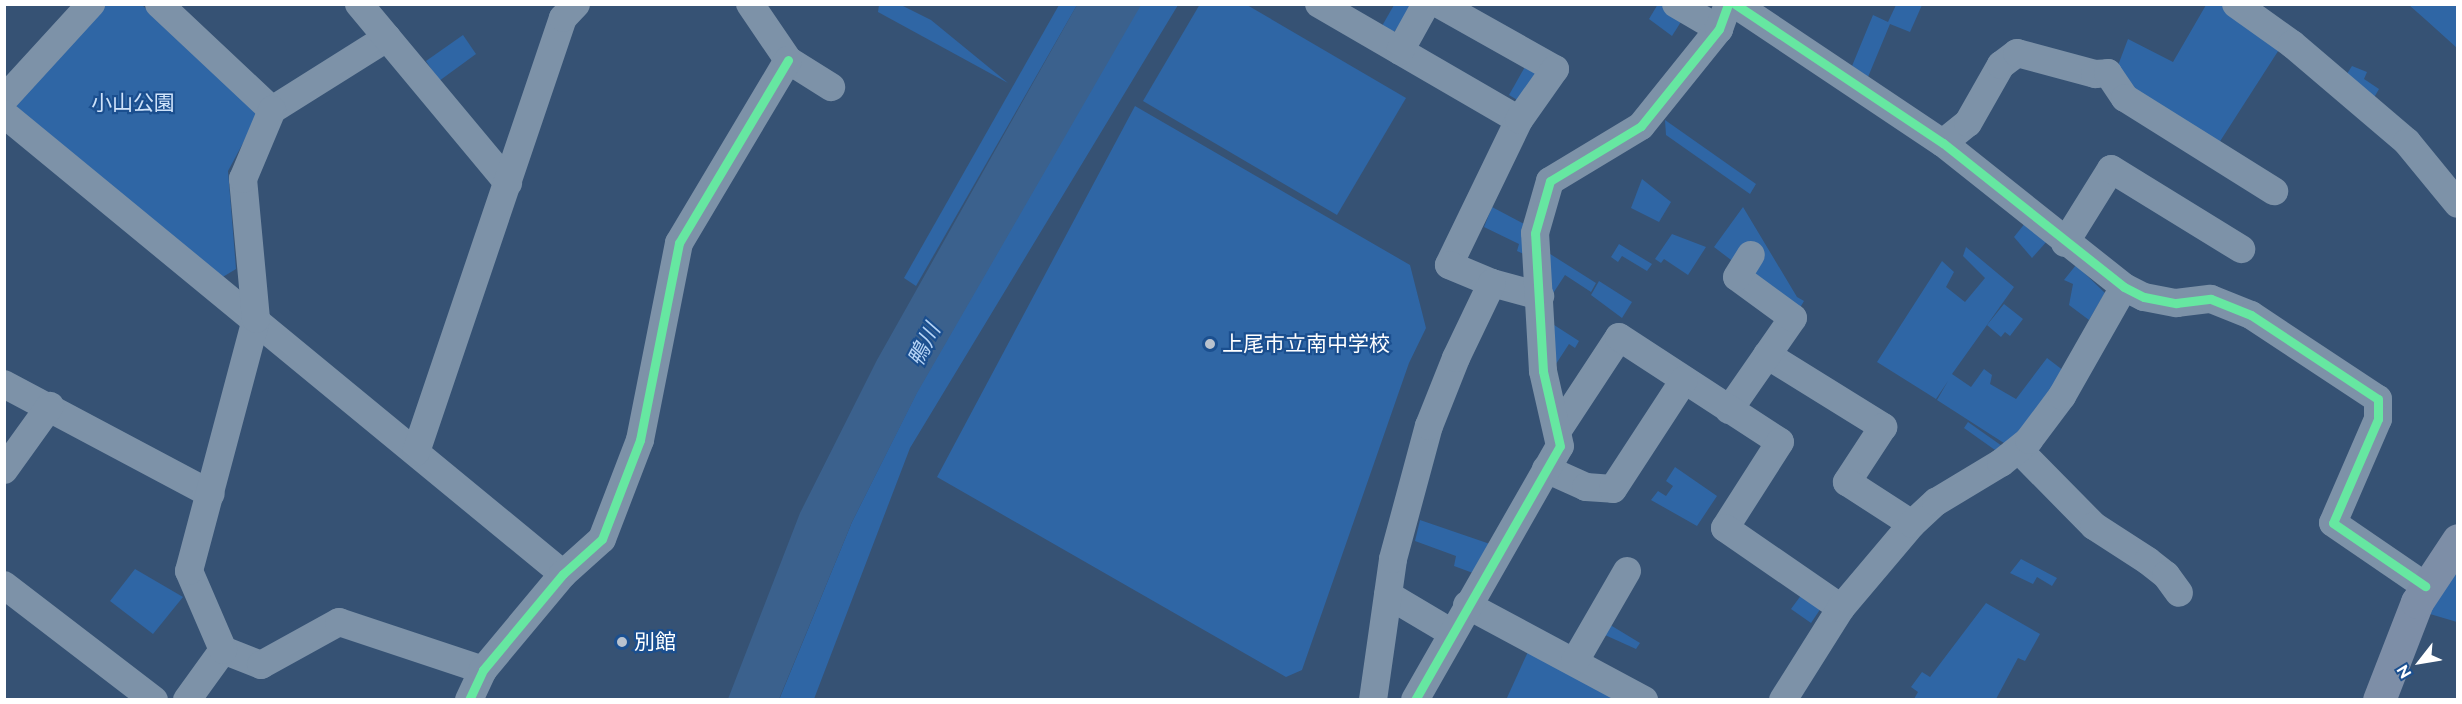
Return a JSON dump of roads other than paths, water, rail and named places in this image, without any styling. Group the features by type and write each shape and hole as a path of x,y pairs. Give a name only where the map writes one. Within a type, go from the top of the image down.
{"main road":[{"path":"2379,699 2426,586 2457,540"}],"street":[{"path":"4,99 91,4"},
{"path":"159,4 272,110"},
{"path":"359,4 508,183"},
{"path":"1319,4 1519,120"},
{"path":"1400,51 1426,4"},
{"path":"1439,4 1556,69 1519,120 1449,265 1492,283 1540,296"},
{"path":"1415,699 1560,446 1543,371 1535,233 1550,181 1641,126 1723,17 1676,4"},
{"path":"1735,4 1943,143 2065,243 2124,286 2144,297 2176,303 2211,299 2251,315 2378,399 2378,419 2333,523 2426,586"},
{"path":"2236,4 2292,44 2407,142 2457,204"},
{"path":"756,7 788,60 831,87"},
{"path":"416,452 508,183 564,9"},
{"path":"387,38 272,110 243,179 256,319 189,571 223,650 261,665 339,622 483,670"},
{"path":"1943,143 1968,123 2001,65 2017,53 2095,74 2109,73 2125,98 2274,191"},
{"path":"469,699 483,670 563,574 602,539 640,440 679,243 788,60"},
{"path":"4,114 256,319 563,574"},
{"path":"2065,243 2111,169 2241,249"},
{"path":"1729,410 1792,318 1737,277 1751,255"},
{"path":"1373,699 1393,559 1429,426 1456,358 1492,283"},
{"path":"1783,699 1841,608 1912,524 1936,502 2019,450 2062,396 2124,286"},
{"path":"1557,430 1619,337 1780,442 1725,528 1841,608"},
{"path":"1767,355 1883,428 1847,482 1912,524"},
{"path":"1546,470 1586,487 1613,489 1684,380"},
{"path":"4,384 50,406 211,494"},
{"path":"4,470 50,406"},
{"path":"2019,450 2094,526 2166,575 2179,593"},
{"path":"1575,661 1627,571"},
{"path":"4,585 154,699"},
{"path":"1388,595 1452,633"},
{"path":"1467,605 1644,699"},
{"path":"187,699 223,650"}],"water":[{"name":"鴨川","path":"1077,5 1141,5 917,393 852,522 779,699 728,699 800,513 877,360"}],"place":[{"name":"上尾市立南中学校","path":"1210,344"},
{"name":"別館","path":"622,642"}],"park label":[{"name":"小山公園","path":"133,103"}]}
